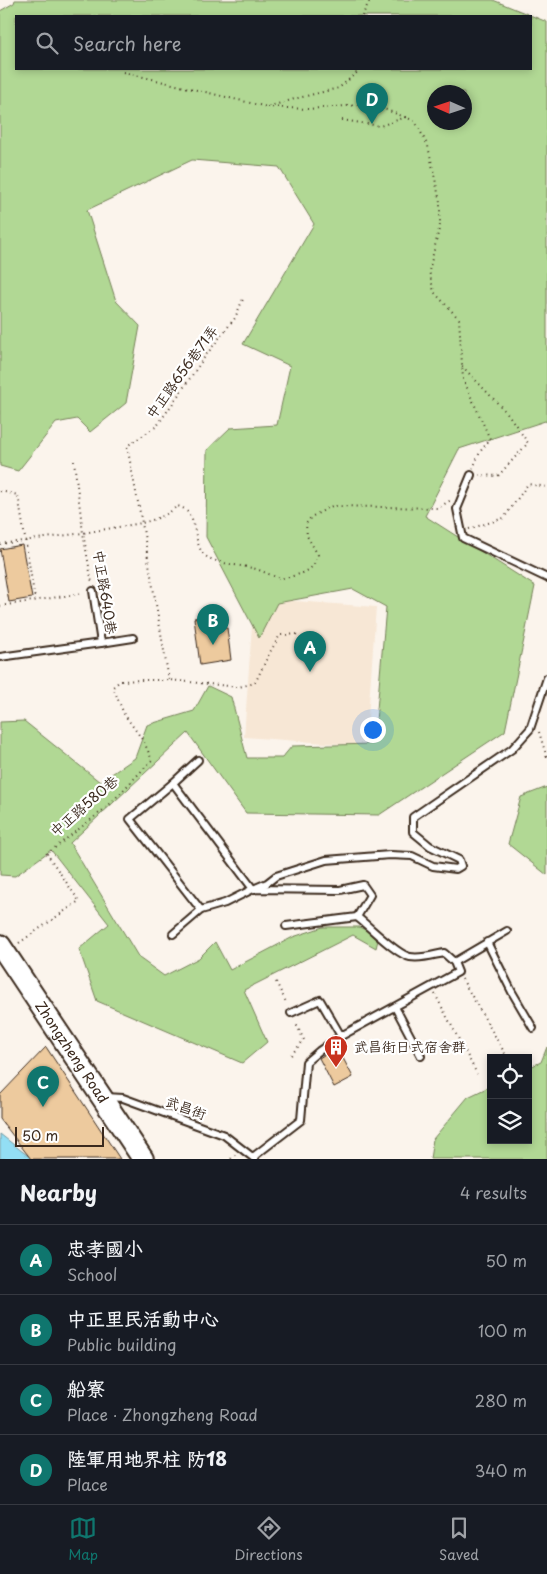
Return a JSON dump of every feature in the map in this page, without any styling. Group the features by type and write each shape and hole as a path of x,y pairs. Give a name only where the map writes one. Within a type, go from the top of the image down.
{"main road":[{"name":"Zhongzheng Road","path":"2,952 102,1096 143,1159"}],"lane":[{"path":"471,474 457,509 463,538 547,578"},
{"name":"中正路640巷","path":"0,657 101,643 93,591"},
{"path":"101,643 133,638"},
{"path":"173,934 201,910 225,903 267,883 276,876 326,860 390,855 412,856 433,866 456,869 461,866 459,860 430,846 413,832 413,817 512,749 530,729 547,678"},
{"path":"198,760 173,784 130,819 201,910"},
{"path":"173,784 253,889"},
{"path":"253,889 340,890 363,885 370,896 357,917"},
{"path":"254,1158 301,1120 306,1062 319,1050 458,972 454,962 444,953 427,957 408,957 392,947 357,917 286,926"},
{"path":"454,962 507,931"},
{"path":"487,942 512,992 533,1028"},
{"path":"291,1012 320,1000 341,1036"},
{"path":"395,1007 421,1056"},
{"name":"武昌街","path":"102,1096 123,1098 224,1135 254,1158"}],"path":[{"path":"362,15 370,0"},
{"path":"267,107 338,88 360,70"},
{"path":"123,72 267,107 308,109 371,104 415,121 428,146 440,202 440,225 429,271 434,292 459,319 462,366 463,379 490,439 480,452 471,474 498,476 528,443 508,414 462,366"},
{"path":"342,120 380,126 406,117"},
{"name":"中正路656巷71弄","path":"142,523 127,446 157,426 206,355 235,318 243,299"},
{"path":"74,461 83,533"},
{"path":"462,531 504,518 528,484 547,487"},
{"path":"0,491 18,495 35,600"},
{"path":"0,544 142,523 159,518 171,512 177,506 181,507 191,517 200,548 207,557 228,564 254,568 282,578 304,573 315,565 318,555 307,536 306,524 311,517 332,506 438,508 463,492"},
{"path":"142,523 169,680"},
{"name":"中正路640巷","path":"83,533 93,591"},
{"path":"0,606 93,591"},
{"name":"中正路580巷","path":"2,952 79,901 47,854 107,807 152,760 144,742 124,714 113,688 120,681 169,680 238,687 255,682 280,635 301,634"},
{"path":"537,727 547,758"},
{"path":"458,972 505,1054"},
{"path":"432,987 477,1074"}],"shaded area":[{"path":"254,598 376,607 366,746 244,737"}],"green space":[{"path":"15,0 493,0 530,15 15,15 15,70 532,70 532,16 547,22 547,422 545,421 459,449 425,516 535,586 505,731 379,815 246,813 188,733 70,843 139,958 164,976 199,958 215,942 230,970 293,937 323,927 359,927 379,936 376,948 353,935 244,990 267,1042 242,1063 97,1001 79,949 109,924 51,850 15,876 0,875 0,722 24,721 100,782 135,758 147,725 194,711 208,686 231,697 247,758 282,758 292,746 374,744 386,607 353,589 277,603 259,638 206,537 207,450 230,428 277,425 290,366 243,344 314,224 279,167 192,160 87,210 116,301 140,326 126,403 90,432 77,419 56,423 18,471 0,466 0,11 14,3"},
{"path":"547,787 547,875 508,844 521,797"},
{"path":"547,1047 547,1159 430,1159 433,1139 468,1097 487,1088 487,1144 532,1144 532,1066 541,1062"}],"water":[{"path":"0,1134 32,1159 0,1159"}],"building":[{"path":"22,545 32,598 9,602 0,549"},
{"path":"215,615 217,629 227,628 231,660 200,665 194,618"},
{"path":"46,1047 120,1159 31,1159 0,1119 0,1095"},
{"name":"武昌街日式宿舍群","path":"337,1047 353,1077 334,1087 319,1058"}],"place":[{"name":"陸軍用地界柱 防18","path":"372,124"},
{"name":"中正里民活動中心","path":"213,645"},
{"name":"忠孝國小","path":"310,672"},
{"name":"武昌街日式宿舍群","path":"336,1068"},
{"name":"船寮","path":"43,1107"}]}
